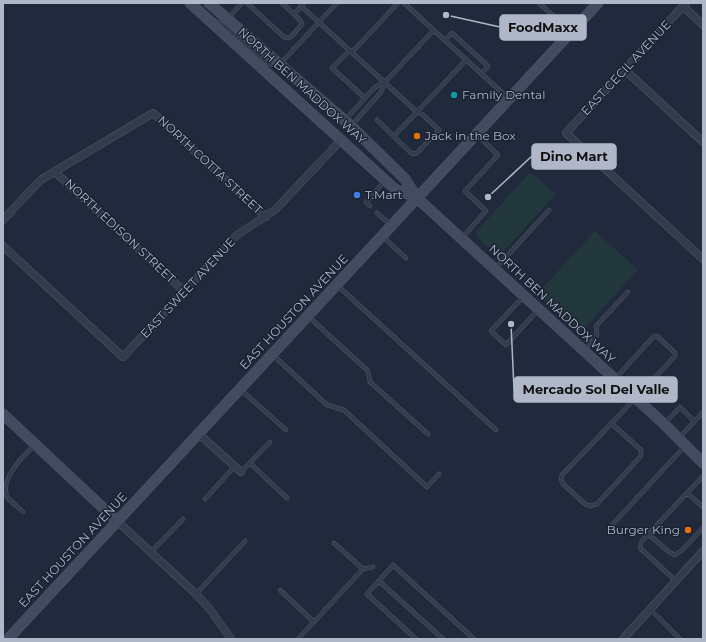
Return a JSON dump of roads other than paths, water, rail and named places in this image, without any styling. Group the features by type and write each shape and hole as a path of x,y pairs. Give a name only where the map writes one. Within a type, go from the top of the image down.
{"main road":[{"name":"NORTH BEN MADDOX WAY","path":"190,3 397,190 417,198"},
{"name":"NORTH BEN MADDOX WAY","path":"209,3 348,123 406,179 417,198 700,458"},
{"name":"EAST HOUSTON AVENUE","path":"8,639 598,3"},
{"path":"3,414 117,521"}],"street":[{"path":"685,5 703,25"},
{"name":"EAST CECIL AVENUE","path":"685,5 566,133 703,259"},
{"path":"625,70 703,142"},
{"name":"NORTH COTTA STREET","path":"55,172 153,113 266,217"},
{"name":"EAST SWEET AVENUE","path":"3,246 123,357 237,235 275,210 342,139"},
{"path":"3,220 32,189 42,180 55,172"},
{"name":"NORTH EDISON STREET","path":"55,172 184,291"},
{"path":"199,434 241,472"},
{"path":"117,521 196,594 209,608 231,639"},
{"path":"623,639 703,551"}],"lane":[{"path":"228,19 242,3"},
{"path":"247,3 284,37 288,38 292,36 302,24 300,20 282,3"},
{"path":"208,19 218,22 229,30 266,62 271,65 280,64 337,3"},
{"path":"365,98 332,68 347,53 356,49 398,3"},
{"path":"404,3 509,99"},
{"path":"539,3 571,32"},
{"path":"294,14 303,4 319,22 417,112 422,114 439,130 415,154 408,151 377,120"},
{"path":"348,123 365,98 375,87 385,82 434,30"},
{"path":"445,40 452,33 488,66 481,74"},
{"path":"394,136 466,60"},
{"path":"348,123 381,92 385,82"},
{"path":"461,239 486,211 465,192 498,155 476,135"},
{"path":"370,206 366,202 386,180"},
{"path":"494,269 549,210"},
{"path":"377,213 392,226"},
{"path":"382,236 406,258"},
{"path":"337,285 496,430"},
{"path":"583,350 597,335 596,326 628,292"},
{"path":"523,296 491,331 506,344 538,310"},
{"path":"308,316 368,371 370,382 428,434"},
{"path":"611,423 641,450 642,453 638,460 594,506 590,506 585,504 563,484 561,479 562,475 611,423 636,399 675,356 675,353 657,336 654,336 614,380"},
{"path":"272,355 327,405 344,410 427,487 439,474"},
{"path":"240,389 286,430"},
{"path":"664,424 680,407 694,421"},
{"path":"613,524 682,442 694,421 703,412"},
{"path":"241,472 270,442"},
{"path":"23,512 7,497 4,492 4,485 13,466 35,444"},
{"path":"250,463 287,498"},
{"path":"205,499 235,466"},
{"path":"676,581 641,549 640,546 648,534 703,476"},
{"path":"687,493 703,508"},
{"path":"150,552 183,519"},
{"path":"648,534 669,552 675,555 682,551 703,528"},
{"path":"196,594 245,541"},
{"path":"334,543 363,569"},
{"path":"416,639 367,594 393,566 474,639"},
{"path":"298,639 363,569 373,567"},
{"path":"379,581 443,639"},
{"path":"280,590 314,622"},
{"path":"650,610 680,639"}],"place":[{"name":"FoodMaxx","path":"446,15"},
{"name":"Family Dental","path":"454,95"},
{"name":"Jack in the Box","path":"417,136"},
{"name":"T.Mart","path":"357,195"},
{"name":"Dino Mart","path":"488,197"},
{"name":"Mercado Sol Del Valle","path":"511,324"},
{"name":"Burger King","path":"688,530"}]}
